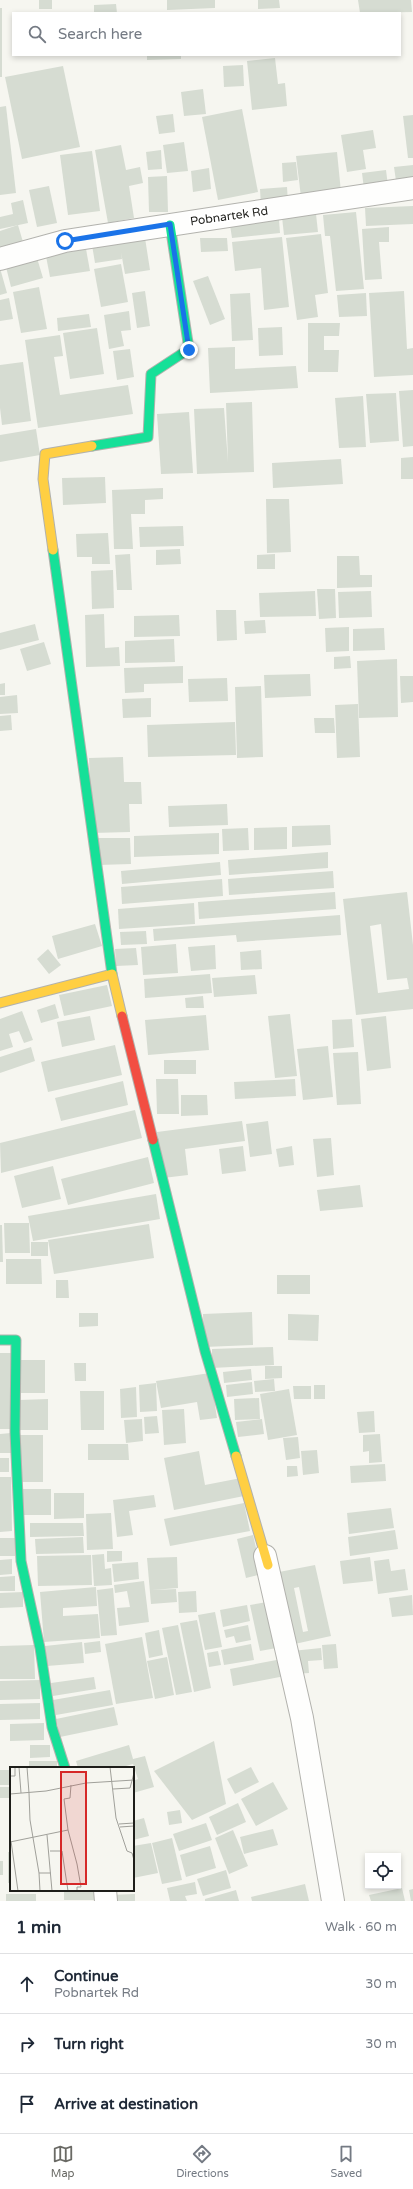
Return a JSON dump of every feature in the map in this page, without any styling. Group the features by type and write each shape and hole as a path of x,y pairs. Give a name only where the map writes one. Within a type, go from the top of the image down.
{"street":[{"name":"Pobnartek Rd","path":"0,259 65,241 413,188"},
{"path":"170,224 189,350 151,374 148,437 45,454 43,480 112,974 205,1351 267,1561 302,1718 333,1901"},
{"path":"0,1003 112,974"},
{"path":"0,1340 16,1340 15,1432 21,1561 40,1648 52,1727 65,1767"},
{"path":"105,1891 106,1901"}],"building":[{"path":"39,0 52,0 52,9 39,9"},
{"path":"167,0 215,0 215,8 167,10"},
{"path":"258,0 279,0 280,8 258,9"},
{"path":"358,0 411,0 412,12 360,12"},
{"path":"116,4 117,12 94,12 94,5"},
{"path":"0,8 2,8 2,77 0,77"},
{"path":"147,56 181,56 181,59 147,60"},
{"path":"275,58 278,84 285,83 287,106 252,110 247,61"},
{"path":"243,65 244,86 224,87 223,66"},
{"path":"63,66 80,147 22,159 5,77"},
{"path":"203,89 206,114 184,116 181,92"},
{"path":"6,106 16,193 0,195 0,107"},
{"path":"242,109 258,192 218,200 202,117"},
{"path":"173,114 175,132 159,134 156,116"},
{"path":"413,115 413,158 408,158 403,116"},
{"path":"373,130 376,148 363,150 366,169 347,172 341,135"},
{"path":"184,142 188,171 167,173 163,145"},
{"path":"121,145 126,170 140,167 143,183 129,186 134,218 108,223 95,150"},
{"path":"161,150 162,169 148,170 146,152"},
{"path":"92,151 100,211 68,215 60,155"},
{"path":"337,152 341,192 301,197 296,156"},
{"path":"296,162 298,180 283,182 282,163"},
{"path":"413,165 413,186 397,188 394,167"},
{"path":"209,168 211,189 193,192 191,171"},
{"path":"386,170 388,186 364,189 362,173"},
{"path":"167,176 168,212 149,212 148,177"},
{"path":"49,186 57,223 37,227 29,190"},
{"path":"287,187 288,204 261,206 260,189"},
{"path":"23,200 28,223 0,229 0,217 13,214 11,203"},
{"path":"413,206 413,224 366,226 365,208"},
{"path":"356,212 364,289 336,291 330,236 325,236 323,215"},
{"path":"316,214 318,232 284,235 282,217"},
{"path":"279,220 280,233 232,238 230,225"},
{"path":"18,225 23,242 0,249 0,231"},
{"path":"389,227 389,242 379,242 382,279 365,280 362,229"},
{"path":"321,234 328,293 315,295 318,317 297,320 286,238"},
{"path":"282,237 289,307 264,310 261,268 235,271 232,242"},
{"path":"145,238 150,270 125,274 121,252 122,259 95,263 92,245"},
{"path":"200,238 227,238 228,251 201,252"},
{"path":"86,249 90,271 50,277 46,256"},
{"path":"37,258 43,278 11,287 6,267"},
{"path":"121,264 128,302 101,307 94,269"},
{"path":"0,268 7,293 0,295"},
{"path":"208,276 225,319 210,325 193,281"},
{"path":"39,287 47,329 21,333 13,292"},
{"path":"145,291 150,326 137,328 132,293"},
{"path":"404,291 407,349 413,348 413,375 374,377 369,293"},
{"path":"250,293 253,340 232,341 230,294"},
{"path":"366,293 367,316 339,317 337,295"},
{"path":"9,298 13,319 0,321 0,300"},
{"path":"129,311 131,330 121,331 124,346 109,349 104,315"},
{"path":"89,314 91,327 58,331 57,318"},
{"path":"308,323 340,323 339,336 324,336 324,350 339,350 338,372 308,372"},
{"path":"282,327 283,355 259,356 258,328"},
{"path":"97,328 104,374 70,379 63,333"},
{"path":"60,335 63,356 54,357 60,395 128,385 133,414 38,428 25,340"},
{"path":"235,347 235,369 296,366 298,388 210,393 208,348"},
{"path":"130,349 134,377 117,380 113,351"},
{"path":"23,362 31,421 2,425 0,408 0,365"},
{"path":"413,390 413,446 403,447 399,391"},
{"path":"396,393 399,441 370,443 366,394"},
{"path":"363,396 366,447 339,448 335,398"},
{"path":"252,402 254,472 197,474 194,409 224,408 228,462 226,403"},
{"path":"189,412 193,473 161,474 157,414"},
{"path":"36,429 40,455 0,462 0,435"},
{"path":"413,457 413,479 401,479 401,458"},
{"path":"341,459 343,484 273,488 272,463"},
{"path":"105,477 106,503 63,505 62,478"},
{"path":"163,488 163,499 145,500 145,514 131,514 133,549 114,549 112,490"},
{"path":"266,499 289,499 291,552 267,553"},
{"path":"183,526 184,546 140,547 139,527"},
{"path":"108,533 110,564 92,564 92,557 77,557 76,534"},
{"path":"180,549 181,564 156,565 156,550"},
{"path":"130,554 132,590 117,590 115,555"},
{"path":"275,554 275,569 257,569 257,555"},
{"path":"337,556 359,556 360,575 372,575 372,587 337,588"},
{"path":"113,570 114,608 92,609 91,571"},
{"path":"317,589 335,589 336,618 319,619"},
{"path":"315,591 316,616 260,617 259,593"},
{"path":"371,591 372,617 339,618 338,592"},
{"path":"216,610 236,610 237,640 217,641"},
{"path":"104,614 105,648 119,647 120,666 86,667 85,615"},
{"path":"179,615 180,636 134,637 134,616"},
{"path":"265,620 266,633 245,634 244,621"},
{"path":"35,624 39,640 0,650 0,633"},
{"path":"349,627 349,651 326,652 325,628"},
{"path":"384,628 385,650 353,651 353,629"},
{"path":"174,639 175,662 125,663 125,641"},
{"path":"44,642 51,664 27,671 20,649"},
{"path":"350,656 351,668 334,669 334,657"},
{"path":"397,659 398,717 359,718 357,661"},
{"path":"183,666 183,683 144,684 144,692 125,693 124,668"},
{"path":"310,674 311,696 265,698 264,675"},
{"path":"400,676 413,676 413,702 401,703"},
{"path":"227,678 228,701 189,702 188,679"},
{"path":"5,683 5,695 0,695 0,684"},
{"path":"261,686 263,757 237,758 235,687"},
{"path":"17,695 18,713 0,714 0,697"},
{"path":"151,698 151,717 123,718 122,699"},
{"path":"358,704 360,757 337,758 335,705"},
{"path":"11,715 12,730 0,731 0,716"},
{"path":"314,718 334,718 335,733 315,733"},
{"path":"235,722 236,755 148,757 147,725"},
{"path":"123,757 124,782 141,782 142,804 129,804 130,832 92,833 89,758"},
{"path":"227,804 228,825 169,827 168,806"},
{"path":"330,825 331,845 292,847 292,826"},
{"path":"287,827 287,849 254,850 254,828"},
{"path":"248,828 249,850 223,851 222,829"},
{"path":"219,833 219,854 134,857 134,836"},
{"path":"97,838 130,838 131,864 98,865"},
{"path":"328,852 328,868 229,875 228,860"},
{"path":"220,862 221,875 122,884 121,871"},
{"path":"333,871 334,888 229,895 228,879"},
{"path":"222,879 223,896 122,904 121,887"},
{"path":"335,892 336,909 199,919 198,902"},
{"path":"407,892 413,945 413,1009 356,1015 343,899","holes":["381,924 387,980 407,978 409,989 378,993 370,926"]},
{"path":"194,903 195,924 119,929 118,909"},
{"path":"340,915 341,935 237,942 236,935 154,941 153,929"},
{"path":"95,924 102,946 58,959 52,936"},
{"path":"146,931 147,944 121,945 120,932"},
{"path":"176,944 178,973 143,975 141,947"},
{"path":"215,945 216,969 191,971 188,947"},
{"path":"136,948 138,965 116,966 115,949"},
{"path":"48,949 61,965 49,974 37,959"},
{"path":"261,950 262,969 241,970 240,952"},
{"path":"210,974 212,993 145,998 144,979"},
{"path":"255,975 257,994 214,997 212,978"},
{"path":"107,985 112,1006 64,1016 59,995"},
{"path":"203,996 204,1008 186,1008 185,998"},
{"path":"55,1004 59,1018 41,1023 37,1010"},
{"path":"22,1011 33,1040 24,1043 19,1031 9,1034 13,1047 0,1051 0,1019"},
{"path":"290,1014 297,1076 275,1078 268,1016"},
{"path":"206,1015 209,1050 148,1055 145,1020"},
{"path":"90,1016 95,1040 62,1047 57,1022"},
{"path":"386,1016 391,1068 367,1071 361,1019"},
{"path":"352,1019 354,1047 333,1049 332,1020"},
{"path":"115,1045 122,1075 48,1092 41,1062"},
{"path":"328,1046 333,1097 303,1100 297,1049"},
{"path":"31,1047 35,1061 0,1073 0,1057"},
{"path":"358,1052 361,1104 337,1105 333,1053"},
{"path":"164,1060 196,1060 196,1074 164,1074"},
{"path":"156,1079 178,1079 179,1114 157,1114"},
{"path":"295,1079 296,1096 235,1099 234,1082"},
{"path":"123,1081 128,1105 61,1121 55,1098"},
{"path":"181,1095 207,1095 208,1115 181,1116"},
{"path":"135,1110 142,1138 1,1173 0,1143"},
{"path":"242,1121 245,1141 185,1149 188,1175 163,1178 157,1132"},
{"path":"268,1121 272,1154 250,1157 246,1124"},
{"path":"331,1138 334,1175 317,1177 313,1139"},
{"path":"243,1146 246,1171 222,1174 219,1149"},
{"path":"292,1146 294,1165 279,1167 276,1149"},
{"path":"148,1157 154,1183 68,1205 61,1179"},
{"path":"53,1166 61,1199 22,1208 14,1176"},
{"path":"360,1185 363,1207 320,1211 317,1190"},
{"path":"156,1194 160,1219 33,1241 28,1216"},
{"path":"4,1223 29,1223 30,1253 5,1253"},
{"path":"149,1224 154,1258 54,1274 48,1240"},
{"path":"0,1225 2,1225 3,1262 0,1262"},
{"path":"31,1242 48,1242 48,1256 31,1256"},
{"path":"6,1259 41,1259 42,1284 6,1284"},
{"path":"277,1275 310,1275 310,1294 277,1294"},
{"path":"56,1280 68,1280 69,1298 56,1298"},
{"path":"252,1312 253,1345 204,1347 203,1314"},
{"path":"79,1313 98,1313 98,1326 79,1327"},
{"path":"288,1314 319,1315 318,1341 288,1340"},
{"path":"273,1347 274,1365 212,1368 212,1349"},
{"path":"0,1353 11,1353 12,1429 0,1429"},
{"path":"16,1360 45,1360 45,1393 17,1393"},
{"path":"74,1363 86,1363 86,1381 75,1381"},
{"path":"265,1366 282,1366 282,1378 265,1379"},
{"path":"251,1369 252,1380 224,1383 223,1372"},
{"path":"210,1373 217,1418 200,1420 197,1402 161,1408 156,1381"},
{"path":"274,1379 275,1391 255,1392 254,1381"},
{"path":"252,1382 253,1394 227,1397 226,1385"},
{"path":"156,1383 157,1411 140,1412 139,1385"},
{"path":"314,1385 325,1385 325,1399 314,1399"},
{"path":"293,1386 311,1386 311,1399 294,1399"},
{"path":"136,1387 137,1417 121,1418 120,1389"},
{"path":"289,1389 297,1435 268,1440 260,1394"},
{"path":"80,1391 104,1391 104,1430 81,1430"},
{"path":"259,1398 260,1419 235,1420 234,1399"},
{"path":"48,1399 48,1430 20,1430 19,1400"},
{"path":"184,1409 186,1443 164,1445 162,1410"},
{"path":"374,1411 375,1432 359,1433 357,1412"},
{"path":"157,1416 159,1433 145,1434 144,1417"},
{"path":"142,1419 143,1441 126,1443 124,1420"},
{"path":"262,1419 264,1434 238,1437 236,1422"},
{"path":"11,1433 11,1453 0,1453 0,1434"},
{"path":"380,1434 382,1462 369,1463 369,1451 363,1452 363,1435"},
{"path":"19,1435 43,1435 43,1482 20,1482"},
{"path":"298,1437 300,1458 286,1460 283,1438"},
{"path":"88,1444 128,1444 129,1460 88,1460"},
{"path":"317,1450 319,1473 303,1475 301,1451"},
{"path":"199,1451 205,1485 241,1478 244,1496 174,1510 164,1458"},
{"path":"0,1458 9,1458 9,1472 0,1472"},
{"path":"385,1464 386,1481 351,1483 350,1466"},
{"path":"287,1466 297,1466 298,1476 287,1477"},
{"path":"0,1477 11,1477 12,1531 0,1532"},
{"path":"22,1489 51,1489 51,1515 22,1515"},
{"path":"54,1493 84,1493 84,1518 54,1519"},
{"path":"154,1495 156,1507 129,1511 133,1535 117,1537 113,1500"},
{"path":"244,1503 250,1531 170,1546 164,1519"},
{"path":"391,1508 394,1528 349,1534 347,1513"},
{"path":"111,1513 113,1549 87,1550 86,1514"},
{"path":"30,1523 83,1523 84,1536 30,1537"},
{"path":"395,1530 398,1549 350,1556 348,1537"},
{"path":"253,1535 262,1574 246,1578 237,1539"},
{"path":"83,1537 84,1553 36,1554 35,1539"},
{"path":"0,1538 15,1538 15,1556 0,1556"},
{"path":"107,1551 122,1551 122,1561 107,1562"},
{"path":"104,1554 105,1569 111,1568 112,1585 94,1586 92,1555"},
{"path":"91,1555 92,1585 38,1586 37,1556"},
{"path":"177,1557 178,1588 152,1590 176,1589 177,1602 151,1604 147,1558"},
{"path":"370,1557 373,1581 343,1584 340,1561"},
{"path":"12,1559 12,1574 0,1575 0,1560"},
{"path":"389,1559 391,1571 405,1569 408,1590 378,1594 374,1561"},
{"path":"138,1562 139,1579 114,1582 112,1564"},
{"path":"315,1565 331,1636 290,1645 274,1573","holes":["299,1587 308,1631 303,1632 294,1588"]},
{"path":"15,1576 15,1591 0,1591 0,1577"},
{"path":"144,1581 149,1622 119,1626 117,1608 130,1607 127,1591 115,1593 114,1585"},
{"path":"96,1587 97,1606 63,1608 63,1616 98,1614 100,1638 44,1642 40,1592"},
{"path":"113,1588 117,1635 101,1636 97,1590"},
{"path":"196,1591 197,1612 179,1613 178,1592"},
{"path":"23,1592 23,1607 0,1608 0,1593"},
{"path":"412,1595 413,1615 392,1617 389,1598"},
{"path":"273,1601 282,1647 260,1651 250,1605"},
{"path":"247,1605 250,1621 223,1627 220,1610"},
{"path":"215,1612 222,1647 205,1650 198,1615"},
{"path":"197,1620 211,1688 194,1692 180,1623"},
{"path":"178,1625 192,1692 176,1695 162,1628"},
{"path":"248,1625 251,1640 236,1643 234,1636 226,1638 224,1630"},
{"path":"159,1630 163,1655 149,1658 145,1633"},
{"path":"142,1637 153,1698 116,1704 105,1644"},
{"path":"100,1641 101,1652 85,1654 84,1643"},
{"path":"82,1642 84,1663 47,1666 45,1646"},
{"path":"251,1644 254,1660 224,1665 221,1650"},
{"path":"336,1644 338,1668 324,1669 322,1645"},
{"path":"34,1645 35,1679 0,1679 0,1646"},
{"path":"321,1648 322,1660 308,1661 309,1673 294,1674 292,1651"},
{"path":"218,1651 221,1665 209,1667 207,1653"},
{"path":"167,1657 174,1695 155,1699 147,1661"},
{"path":"287,1658 290,1675 233,1686 230,1669"},
{"path":"94,1677 96,1689 53,1696 51,1683"},
{"path":"40,1680 40,1699 0,1700 0,1681"},
{"path":"110,1690 113,1705 56,1715 53,1700"},
{"path":"40,1703 40,1719 0,1720 0,1704"},
{"path":"114,1707 118,1725 60,1737 56,1719"},
{"path":"44,1723 44,1740 10,1741 10,1724"},
{"path":"214,1741 226,1804 192,1820 154,1771"},
{"path":"30,1745 50,1745 50,1757 30,1758"},
{"path":"129,1745 133,1759 145,1756 154,1787 134,1793 134,1781 138,1779 133,1764 122,1767 78,1767 76,1761"},
{"path":"29,1761 57,1761 57,1767 29,1767"},
{"path":"251,1767 259,1782 235,1794 227,1779"},
{"path":"0,1770 10,1770 10,1785 0,1785"},
{"path":"273,1782 288,1809 256,1826 241,1799"},
{"path":"0,1787 10,1787 10,1798 0,1798"},
{"path":"238,1803 246,1822 217,1835 209,1817"},
{"path":"9,1804 10,1804 10,1831"},
{"path":"180,1810 182,1823 169,1825 167,1812"},
{"path":"144,1818 149,1836 134,1840 134,1821"},
{"path":"206,1823 212,1840 179,1851 173,1834"},
{"path":"273,1829 278,1845 244,1854 240,1837"},
{"path":"233,1830 248,1866 229,1874 215,1838"},
{"path":"172,1838 182,1880 162,1884 152,1843"},
{"path":"151,1843 158,1873 134,1878 134,1846"},
{"path":"210,1846 216,1868 186,1877 180,1855"},
{"path":"8,1852 10,1852 10,1883 8,1883"},
{"path":"0,1861 3,1861 3,1875 0,1875"},
{"path":"226,1870 231,1888 203,1896 197,1879"},
{"path":"195,1882 197,1894 185,1896 187,1901 170,1901 167,1888"},
{"path":"305,1884 309,1901 252,1901 251,1897"},
{"path":"401,1889 405,1901 371,1901 369,1895"},
{"path":"413,1889 413,1901 411,1901 409,1890"},
{"path":"236,1890 239,1901 205,1901 205,1899"},
{"path":"64,1891 94,1891 94,1900 64,1900"},
{"path":"6,1894 36,1894 36,1901 6,1901"},
{"path":"135,1894 135,1901 109,1901 108,1895"}],"traffic: fast":[{"path":"92,446 148,437 151,374 189,349 170,225"},
{"path":"53,550 112,974"},
{"path":"153,1140 205,1351 236,1456"},
{"path":"0,1340 16,1340 15,1432 21,1561 40,1648 52,1727 65,1767"}],"traffic: slow":[{"path":"53,550 43,479 45,454 92,446"},
{"path":"0,1003 112,974 122,1016"},
{"path":"236,1456 268,1565"}],"traffic: jam":[{"path":"122,1016 153,1140"}],"route":[{"path":"65,241 170,224 189,350"}]}
